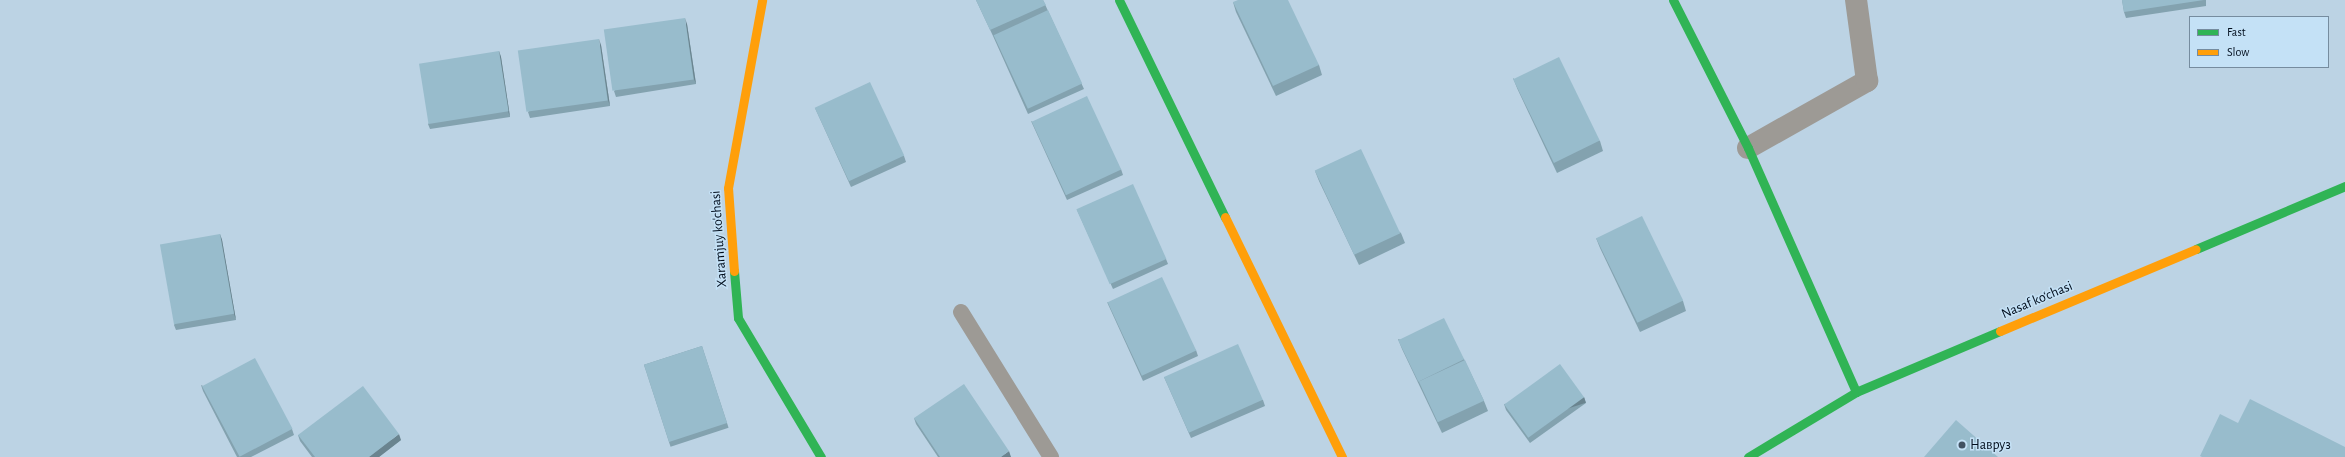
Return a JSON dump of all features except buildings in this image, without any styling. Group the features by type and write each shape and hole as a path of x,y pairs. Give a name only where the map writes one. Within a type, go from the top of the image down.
{"street":[{"name":"Xaramjuy ko'chasi","path":"762,0 728,188 738,318 821,457"},
{"path":"1119,0 1342,457"},
{"path":"1673,0 1748,148 1856,392"},
{"path":"1748,148 1867,81 1856,0"},
{"name":"Nasaf ko‘chasi","path":"1748,457 1856,392 2345,186"}],"lane":[{"path":"961,312 1051,457"}],"traffic: fast":[{"path":"1119,0 1225,217"},
{"path":"1673,0 1748,148 1856,392"},
{"path":"2196,249 2345,186"},
{"path":"734,271 738,318 821,457"},
{"path":"1748,457 1856,392 2000,331"}],"traffic: slow":[{"path":"734,271 728,188 762,0"},
{"path":"1225,217 1342,457"},
{"path":"2000,331 2196,249"}],"place":[{"name":"Навруз","path":"1962,445"}]}
